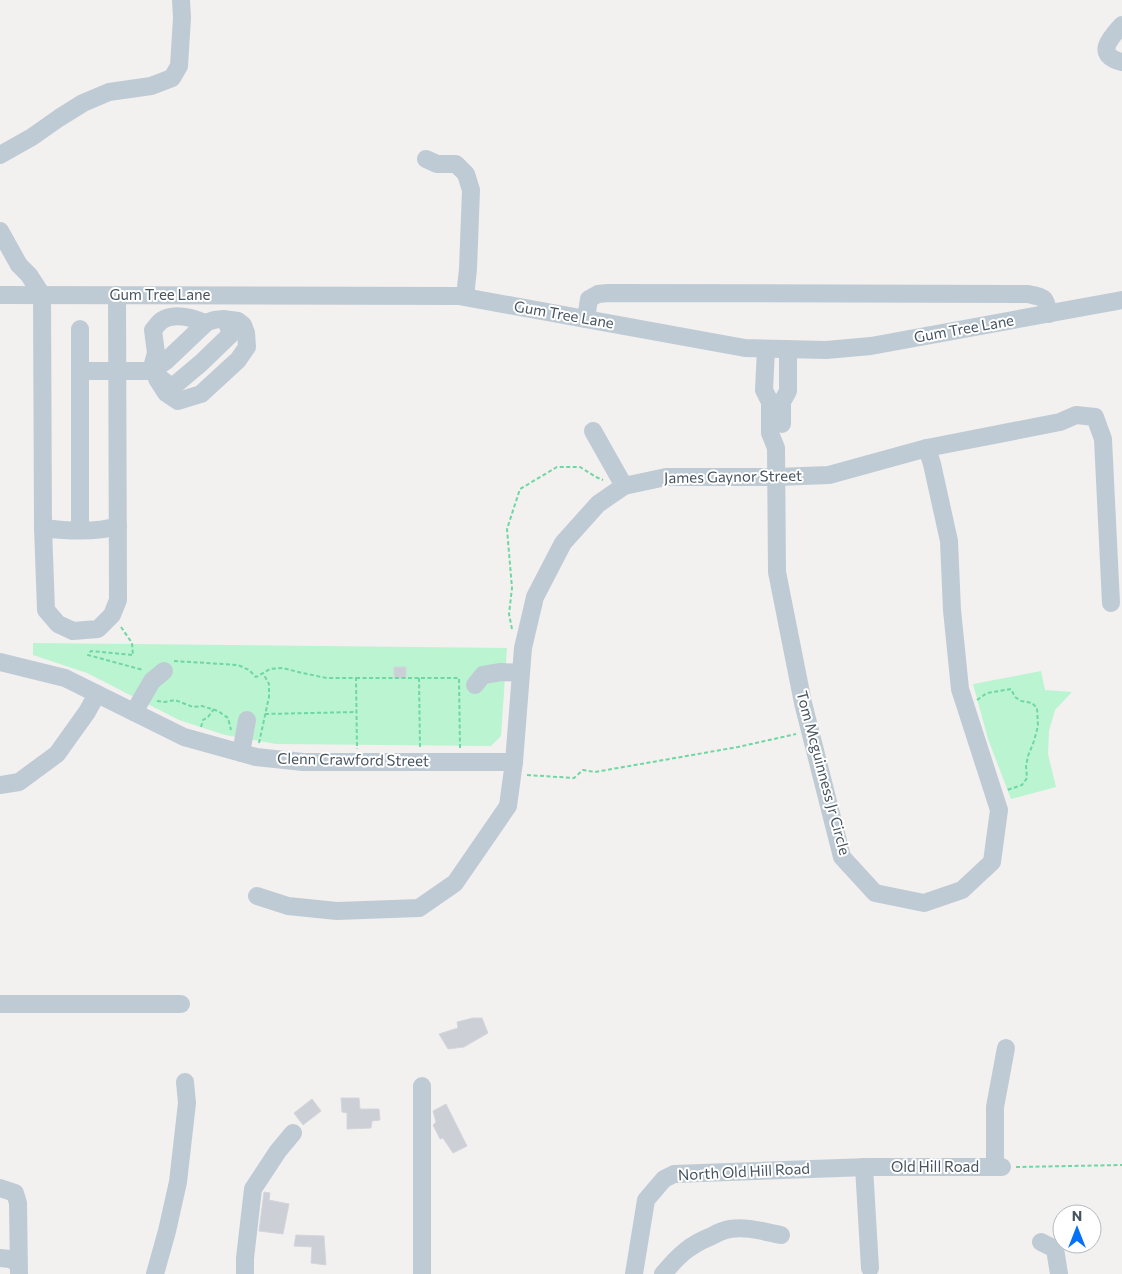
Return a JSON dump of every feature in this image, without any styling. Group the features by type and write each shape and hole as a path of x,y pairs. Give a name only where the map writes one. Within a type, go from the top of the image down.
{"street":[{"path":"0,155 32,137 83,103 109,92 151,86 172,78 178,66 182,18 181,0"},
{"path":"1122,25 1107,43 1107,54 1112,59 1122,62"},
{"path":"426,159 437,164 456,164 466,174 471,190 465,297"},
{"path":"0,230 19,265 29,275 42,295 43,528 46,610 58,624 73,631 98,628 112,615 118,600 118,295"},
{"path":"586,319 589,299 598,294 608,293 1028,294 1042,297 1046,300 1049,314"},
{"name":"Gum Tree Lane","path":"0,295 465,297 745,348 826,350 872,346 1122,300"},
{"path":"151,371 156,353 153,330 162,320 173,317 191,317 205,323"},
{"path":"80,371 151,371 166,362 205,323 213,319 223,319 228,324 230,334 201,363 176,384 169,385 151,371"},
{"path":"80,329 80,530"},
{"name":"Tom Mcguinness Jr Circle","path":"766,349 764,390 776,402 782,434 776,448 777,572 803,703 842,857 875,893 924,903 962,890 992,862 999,810 960,689 952,610 949,541 927,448"},
{"name":"Tom Mcguinness Jr Circle","path":"776,402 788,391 788,349"},
{"name":"James Gaynor Street","path":"257,896 288,906 337,911 420,908 455,883 508,806 523,648 535,597 563,543 598,504 624,486 666,476 777,478 829,475 927,448 1060,422 1076,416 1095,417 1103,439 1111,603"},
{"path":"593,431 624,486"},
{"path":"43,528 80,530 109,529 118,526"},
{"name":"Clenn Crawford Street","path":"0,662 65,678 184,738 248,755 303,762 460,762 513,768"},
{"path":"134,712 162,668"},
{"path":"475,685 482,675 501,672 521,673"},
{"path":"0,785 19,782 57,754 87,712 97,694"},
{"path":"247,720 248,755"},
{"path":"0,1004 181,1004"},
{"path":"998,1167 995,1106 1006,1048"},
{"path":"155,1274 178,1182 187,1103 185,1082"},
{"path":"422,1086 422,1274"},
{"path":"245,1274 245,1258 254,1189 278,1151 293,1133"},
{"path":"866,1167 870,1268"},
{"name":"Old Hill Road","path":"866,1167 998,1167"},
{"name":"North Old Hill Road","path":"634,1274 646,1200 664,1179 674,1174 866,1167"},
{"path":"0,1188 15,1193 18,1203 18,1268"},
{"path":"663,1274 676,1258 687,1249 701,1240 731,1229 747,1229 780,1235"},
{"path":"1041,1242 1055,1248 1059,1274"},
{"path":"0,1258 10,1259 18,1268"}],"path":[{"path":"526,637 513,635 509,614 512,588 506,529 520,489 557,467 580,467 596,478 624,486"},
{"path":"112,615 132,643 133,655 91,651 88,655 162,668 238,665 249,670 256,677 270,669 284,668 327,678 459,678 460,762"},
{"path":"248,755 265,714 269,696 269,684 262,673"},
{"path":"356,678 358,762"},
{"path":"419,678 420,762"},
{"path":"965,704 988,694 1011,689 1015,697 1020,701 1032,703 1038,708 1038,726 1026,766 1027,778 1022,786 994,794"},
{"path":"144,694 154,701 165,702 174,700 193,707 202,706 218,710 228,718 230,727 248,755"},
{"path":"197,741 203,720 208,718 214,709"},
{"path":"265,714 357,712"},
{"path":"513,768 574,778 583,770 595,772 738,747 810,731"},
{"path":"998,1167 1122,1165"}],"green space":[{"path":"33,643 507,648 501,736 491,746 276,744 225,735 179,720 87,673 33,655"},
{"path":"1041,671 1045,690 1072,692 1055,710 1049,731 1048,754 1056,787 1011,799 988,739 973,684"}],"building":[{"path":"394,667 406,667 406,678 394,678"},
{"path":"482,1018 488,1033 464,1047 448,1049 439,1034 458,1028 457,1022"},
{"path":"341,1098 359,1098 360,1109 379,1109 380,1120 372,1121 371,1128 347,1129 347,1113 342,1112"},
{"path":"312,1099 321,1111 303,1125 294,1113"},
{"path":"446,1104 467,1146 453,1153 443,1138 440,1139 433,1125 436,1122 433,1111"},
{"path":"264,1192 270,1193 269,1200 289,1204 283,1234 259,1231"},
{"path":"296,1235 324,1236 326,1265 311,1263 312,1247 294,1246"}]}
